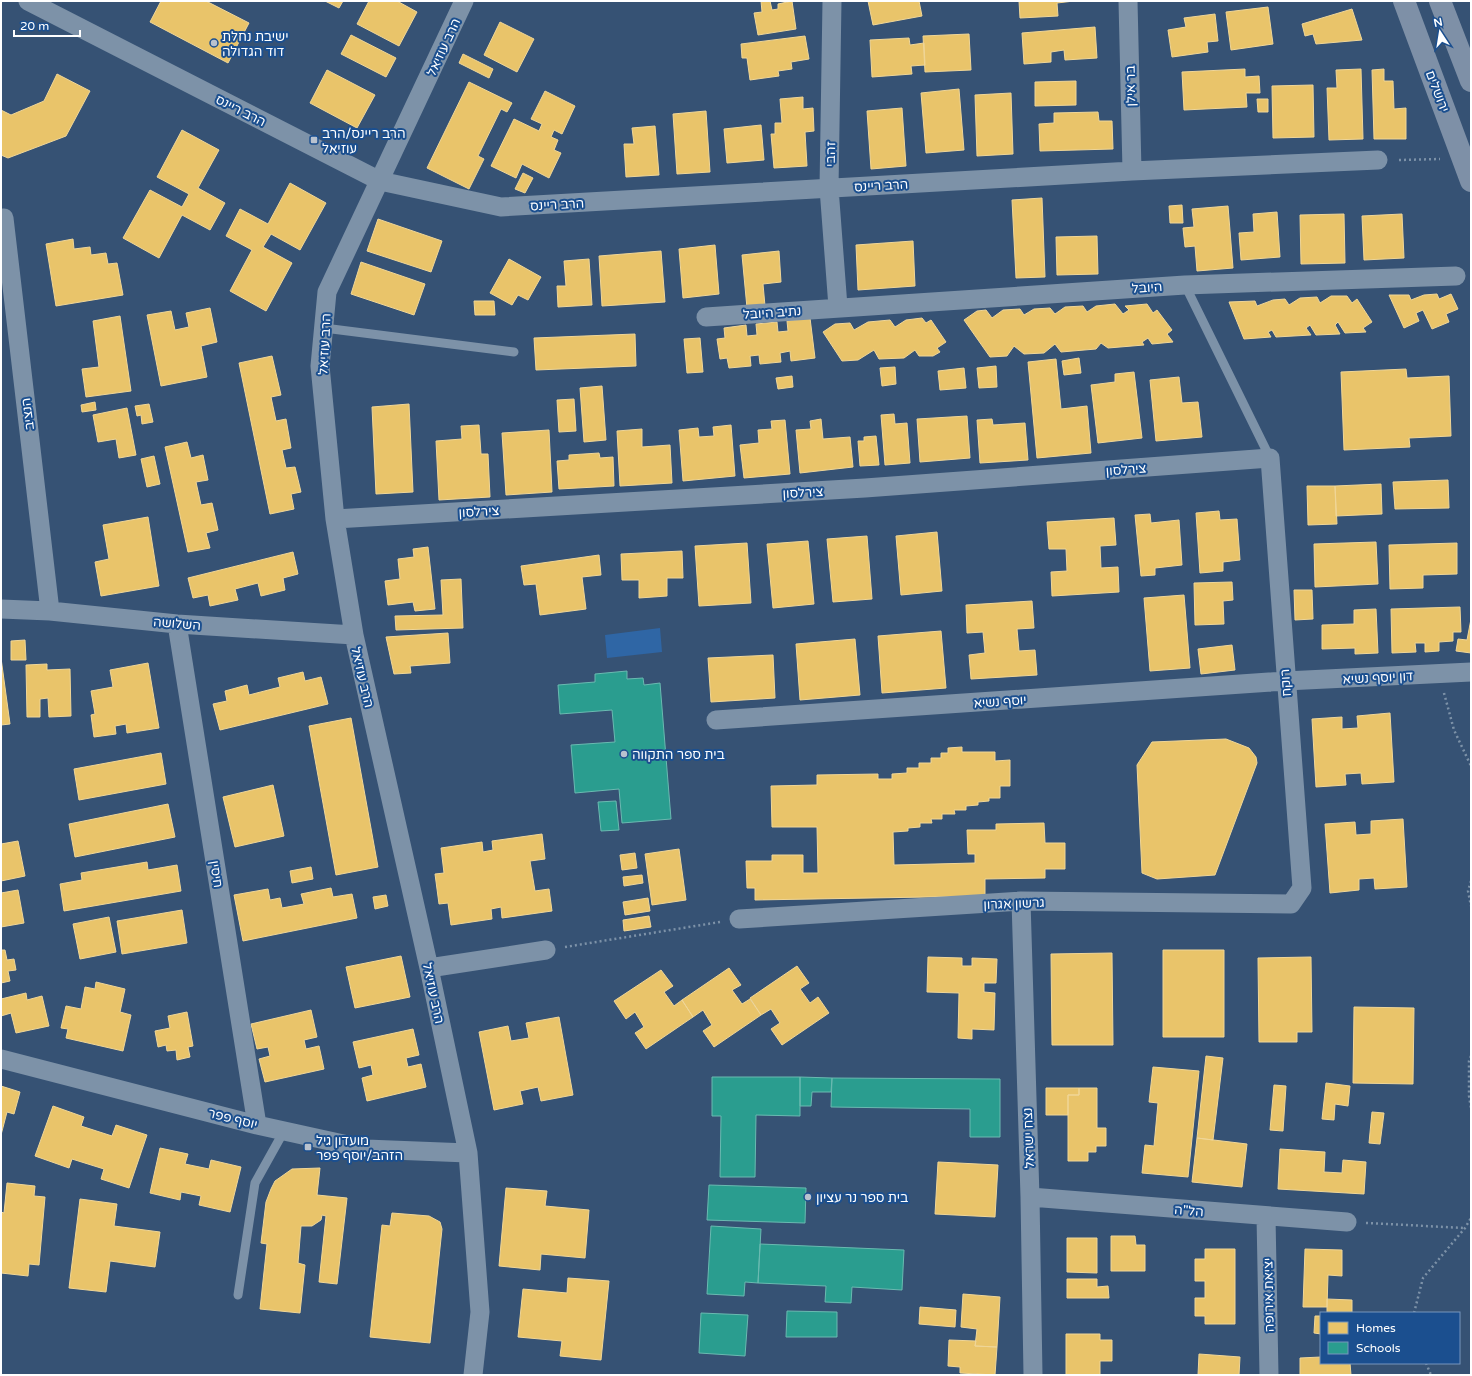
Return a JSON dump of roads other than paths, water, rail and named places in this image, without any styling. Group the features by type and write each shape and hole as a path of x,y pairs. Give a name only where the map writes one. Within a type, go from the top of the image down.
{"highway":[{"name":"ירושלים","path":"1404,1 1464,158 1471,181"},
{"path":"1440,1 1471,81"}],"street":[{"name":"הרב ריינס","path":"28,1 380,181 502,207 829,188 1378,160"},
{"name":"הרב עוזיאל","path":"464,1 327,292 320,366 335,519 354,635 429,968 468,1153 480,1312 473,1375"},
{"name":"זהבי","path":"832,1 829,188 838,307"},
{"name":"בר אילן","path":"1128,1 1132,172"},
{"name":"הנציב","path":"4,218 50,611"},
{"name":"היובל","path":"838,307 1185,285 1456,276"},
{"name":"נתיב היובל","path":"706,317 838,307"},
{"name":"צירלסון","path":"335,519 864,488 1270,458"},
{"name":"רוקח","path":"1270,458 1285,681 1302,888 1291,904"},
{"name":"השלושה","path":"1,609 50,611 177,624 354,635"},
{"name":"חיסין","path":"177,624 257,1125"},
{"name":"דון יוסף נשיא","path":"1285,681 1471,672"},
{"name":"יוסף נשיא","path":"716,720 1285,681"},
{"name":"גרשון אגרון","path":"738,919 1021,901 1291,904"},
{"name":"נצח ישראל","path":"1021,901 1030,1197 1033,1375"},
{"path":"429,968 546,950"},
{"name":"יוסף פפר","path":"1,1059 257,1125 366,1149 468,1153"},
{"name":"הל\"ה","path":"1030,1197 1347,1222"},
{"name":"יציאת אירופה","path":"1266,1216 1269,1375"}],"lane":[{"path":"1185,285 1270,458"},
{"path":"324,328 514,352"},
{"path":"238,1295 255,1183 284,1131"}],"place":[{"name":"ישיבת נחלת דוד הגדולה","path":"214,43"},
{"name":"הרב ריינס/הרב עוזיאל","path":"314,140"},
{"name":"בית ספר התקווה","path":"624,754"},
{"name":"מועדון גיל הזהב/יוסף פפר","path":"308,1147"},
{"name":"בית ספר נר עציון","path":"808,1197"}]}
